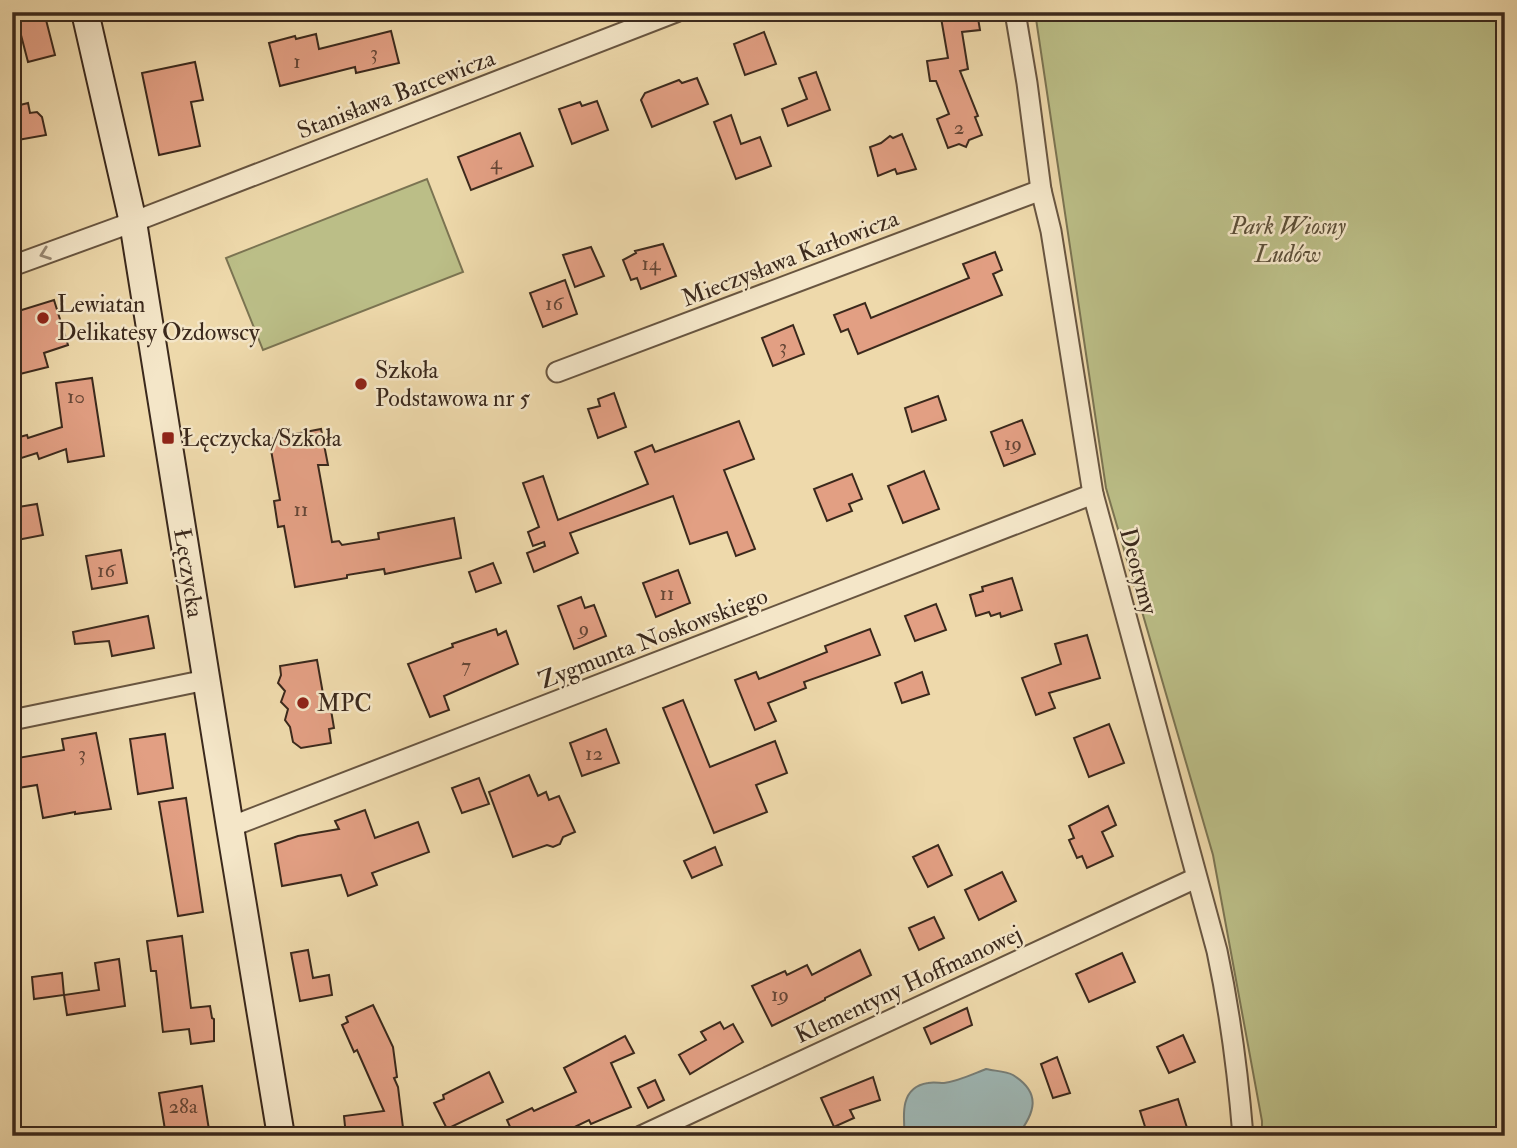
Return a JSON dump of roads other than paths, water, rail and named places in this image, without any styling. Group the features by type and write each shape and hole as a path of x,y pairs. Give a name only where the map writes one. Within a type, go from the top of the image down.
{"street":[{"name":"Łęczycka","path":"85,12 133,222 281,1136"},
{"name":"Stanisława Barcewicza","path":"12,266 133,222 676,12"},
{"name":"Deotymy","path":"1015,12 1041,190 1051,231 1093,494 1217,951 1233,1038 1243,1136"},
{"name":"Mieczysława Karłowicza","path":"557,372 1041,190"},
{"name":"Zygmunta Noskowskiego","path":"230,827 1093,494"},
{"path":"12,720 206,680"},
{"name":"Klementyny Hoffmanowej","path":"641,1136 1196,878"}],"water":[{"path":"986,1069 1013,1075 1032,1096 1033,1104 1028,1119 1017,1136 905,1136 905,1103 912,1090 928,1083 955,1081"}],"place":[{"name":"Lewiatan Delikatesy Ozdowscy","path":"43,318"},
{"name":"Szkoła Podstawowa nr 5","path":"361,384"},
{"name":"Łęczycka/Szkoła","path":"168,438"},
{"name":"MPC","path":"303,703"}],"park label":[{"name":"Park Wiosny Ludów","path":"1288,240"}]}
